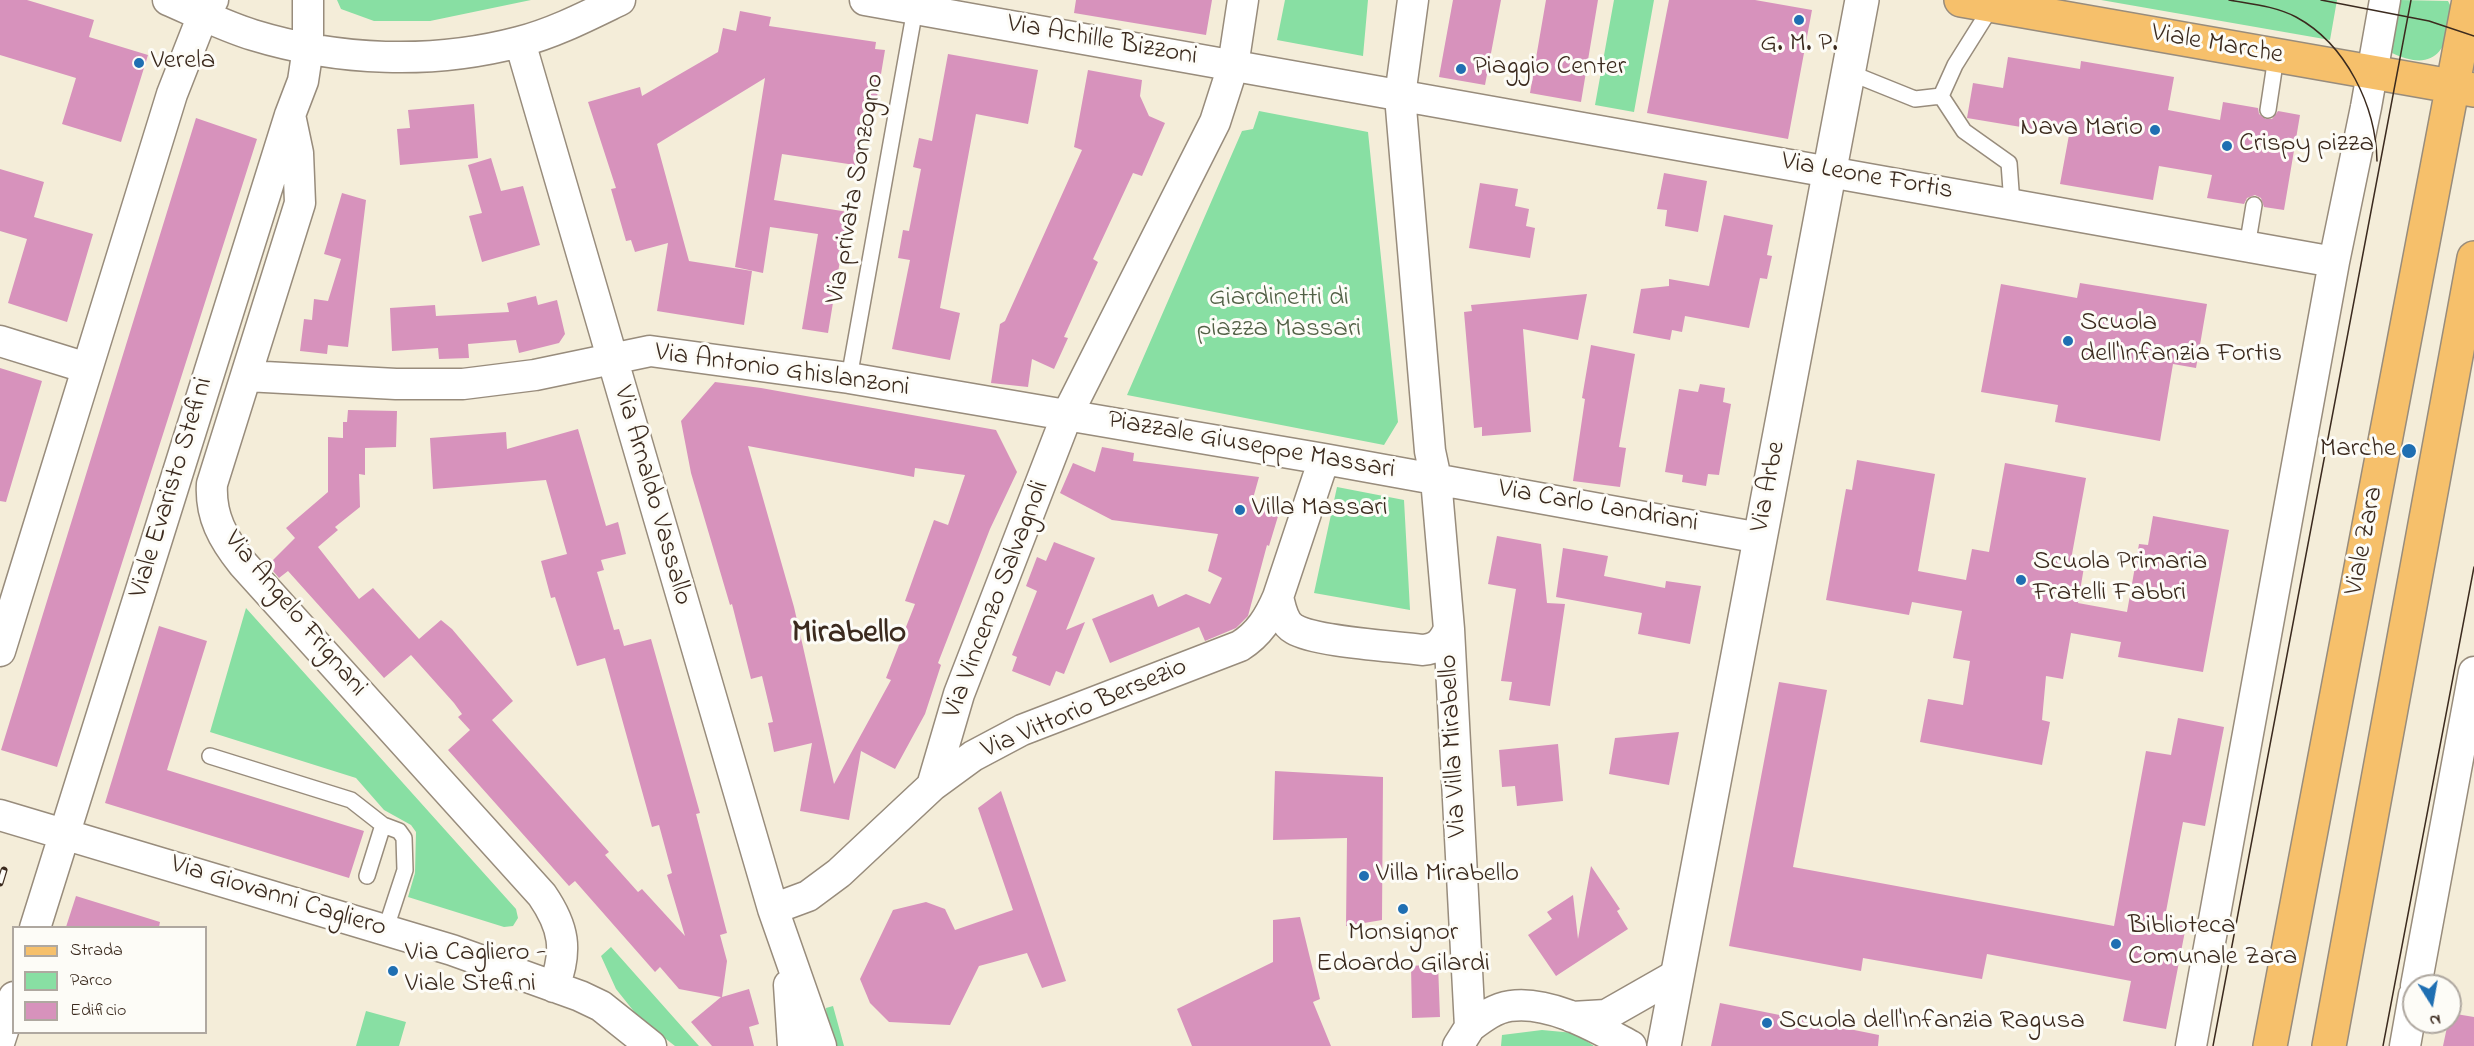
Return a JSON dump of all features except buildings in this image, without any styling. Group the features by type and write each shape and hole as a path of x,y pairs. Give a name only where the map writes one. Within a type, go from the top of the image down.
{"main road":[{"name":"Viale Zara","path":"2270,1046 2463,89 2469,0"},
{"name":"Viale Marche","path":"1976,3 2463,89"},
{"name":"Viale Zara","path":"2329,1046 2474,258"}],"street":[{"path":"168,0 208,8 251,34 308,48 374,57 421,57 472,52 520,42 579,20 620,0"},
{"name":"Viale Evaristo Stefini","path":"35,926 290,115 303,81 308,48 308,0"},
{"name":"Via Achille Bizzoni","path":"865,0 1233,66"},
{"name":"Piazzale Giuseppe Massari","path":"1243,0 1233,66 1215,122 1067,415 1436,479 1430,451 1400,96 1413,0"},
{"name":"Via Arbe","path":"1664,1046 1862,0"},
{"path":"2191,1046 2334,262 2385,0"},
{"path":"0,651 172,94 208,8"},
{"name":"Via Arnaldo Vassallo","path":"520,42 773,909 821,1046"},
{"path":"1233,66 1400,96"},
{"name":"Via Leone Fortis","path":"1400,96 2334,262"},
{"name":"Via Angelo Frignani","path":"290,115 298,153 300,203 212,484 211,499 220,530 243,564 542,895 553,911 564,950 554,987"},
{"path":"0,340 87,368"},
{"name":"Via Antonio Ghislanzoni","path":"246,376 396,384 463,384 535,375 650,351 849,378 1067,415"},
{"name":"Via Vincenzo Salvagnoli","path":"932,786 959,694 1067,415"},
{"name":"Via Vittorio Bersezio","path":"773,909 808,896 839,873 932,786 973,756 1022,730 1240,646 1262,627 1278,597 1323,459"},
{"name":"Via Carlo Landriani","path":"1436,479 1760,538"},
{"name":"Via Villa Mirabello","path":"1436,479 1449,629 1464,1037"},
{"path":"1278,597 1286,622 1293,629 1313,636 1422,650 1437,646 1444,640 1449,629"},
{"path":"2418,974 2474,672"},
{"name":"Via Giovanni Cagliero","path":"0,815 452,950 601,1006 651,1046"},
{"name":"Via Arnaldo Vassallo","path":"787,949 793,1046"},
{"path":"1570,1017 1605,1015 1678,974"},
{"name":"Via Giovanni Cagliero","path":"554,987 618,1046"},
{"path":"0,1040 12,1003"},
{"path":"1464,1037 1488,1014 1508,1006 1527,1005 1570,1017 1631,1046"}],"lane":[{"path":"1941,96 1955,65 1976,3"},
{"name":"Via privata Sonzogno","path":"849,378 915,9"},
{"path":"2268,110 2276,57"},
{"path":"1848,72 1915,99 1941,96"},
{"path":"1941,96 1964,131 2009,163 2012,204"},
{"path":"2247,246 2254,206"},
{"path":"210,756 351,800 382,825 399,831 404,838 405,870 385,931"},
{"path":"367,876 382,825"}],"green space":[{"path":"337,0 531,0 430,21 374,21 341,9"},
{"path":"1285,0 1368,0 1363,56 1277,40"},
{"path":"1614,0 1654,0 1634,112 1595,105"},
{"path":"2101,0 2337,0 2330,40"},
{"path":"2400,0 2448,1 2451,12 2447,36 2438,53 2431,58 2415,60 2392,53"},
{"name":"Giardinetti di piazza Massari","path":"1259,111 1368,132 1398,422 1384,445 1127,395 1242,131 1253,129"},
{"path":"1337,487 1404,500 1410,610 1314,593"},
{"path":"246,608 516,909 518,918 513,926 504,927 408,897 415,873 416,832 411,825 384,810 356,778 210,732"},
{"path":"611,947 699,1046 675,1046 640,1019 616,989 601,956"},
{"path":"833,1006 844,1046 829,1046 826,1008"},
{"path":"366,1011 406,1022 399,1046 356,1046"},
{"path":"1542,1030 1574,1033 1594,1046 1501,1046 1502,1035"}],"tram line":[{"path":"2229,0 2288,13 2314,29 2330,43 2355,78 2364,98 2371,119 2377,161"},
{"path":"2321,0 2429,21 2474,36"},
{"path":"2213,1046 2411,0"},
{"path":"2383,1046 2474,567"}],"railway":[{"path":"0,883 4,870"}],"place":[{"name":"G. M. P.","path":"1799,20"},
{"name":"Verela","path":"139,63"},
{"name":"Piaggio Center","path":"1461,69"},
{"name":"Nava Mario","path":"2155,130"},
{"name":"Crispy pizza","path":"2227,146"},
{"name":"Scuola dell'Infanzia Fortis","path":"2068,341"},
{"name":"Marche","path":"2409,451"},
{"name":"Villa Massari","path":"1240,510"},
{"name":"Scuola Primaria Fratelli Fabbri","path":"2021,580"},
{"name":"Villa Mirabello","path":"1364,876"},
{"name":"Monsignor Edoardo Gilardi","path":"1403,909"},
{"name":"Biblioteca Comunale Zara","path":"2116,944"},
{"name":"Via Cagliero - Viale Stefini","path":"393,971"},
{"name":"Scuola dell'Infanzia Ragusa","path":"1767,1023"}],"district":[{"name":"Mirabello","path":"849,636"}]}
